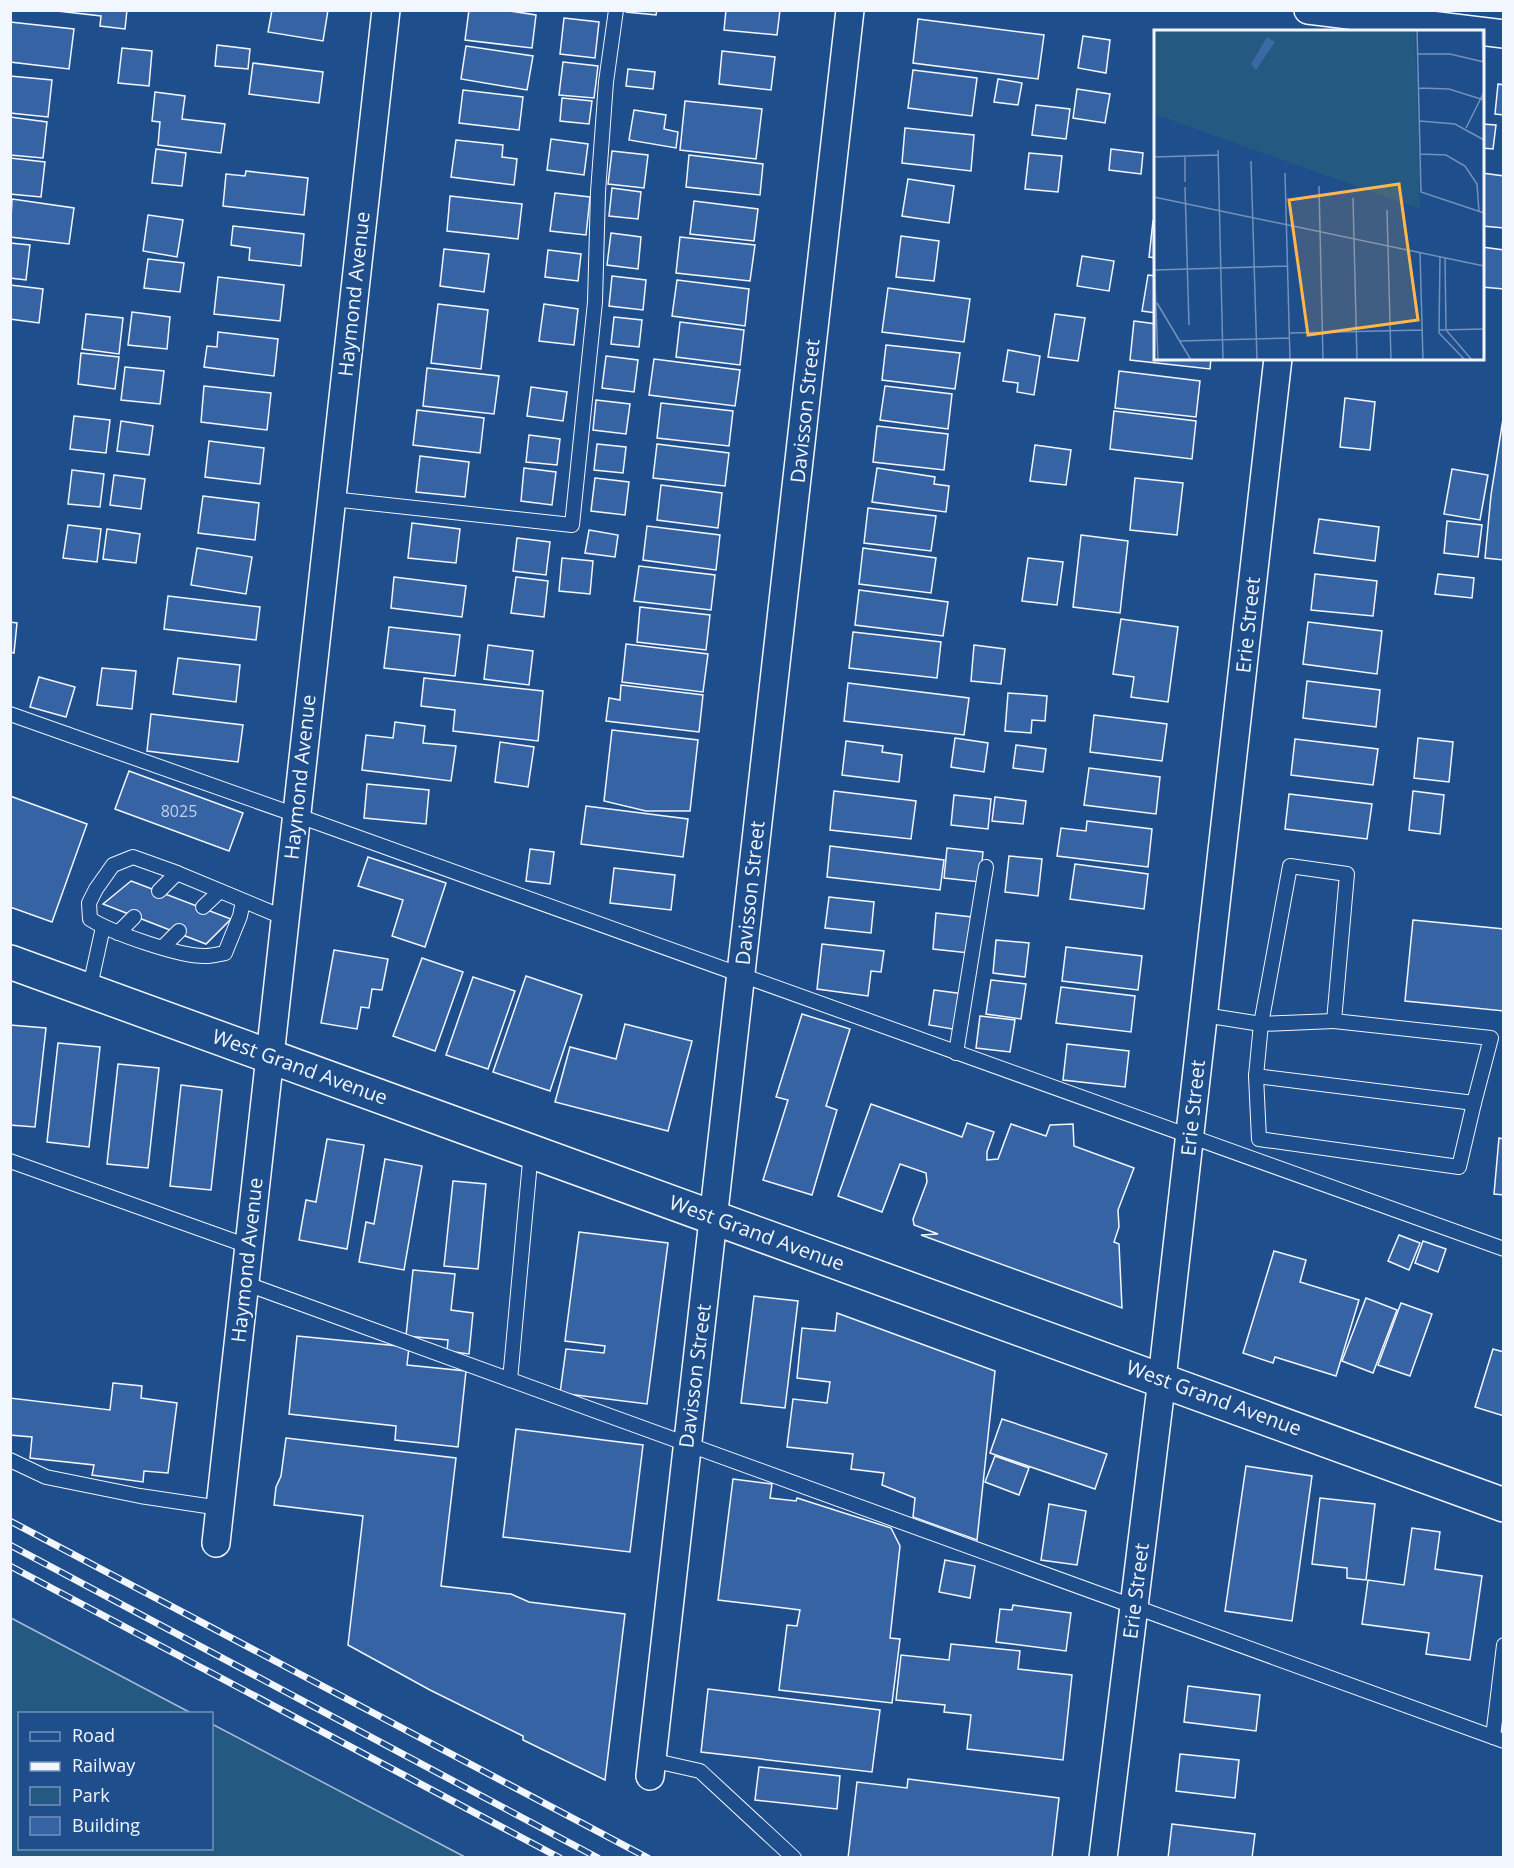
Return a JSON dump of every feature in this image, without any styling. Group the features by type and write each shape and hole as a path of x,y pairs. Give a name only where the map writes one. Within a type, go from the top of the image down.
{"main road":[{"name":"West Grand Avenue","path":"10,962 1162,1379 1503,1505"}],"street":[{"name":"Haymond Avenue","path":"216,1543 386,10"},
{"name":"Davisson Street","path":"650,1768 850,10"},
{"path":"1314,16 1461,30"},
{"path":"1484,32 1503,34"},
{"name":"Erie Street","path":"1103,1857 1162,1379 1278,360"}],"lane":[{"path":"332,499 572,525 595,302 600,159 606,82 616,10"},
{"path":"10,714 1503,1249"},
{"path":"243,901 240,916 225,953 206,957 118,933 90,919 89,903 96,888 113,865 133,857 177,873 285,918"},
{"path":"1204,1015 1261,1024 1334,1021 1491,1038 1459,1167 1258,1139 1256,1076 1261,1024 1290,866 1347,874 1334,1021"},
{"path":"956,1053 986,867"},
{"path":"159,891 177,873"},
{"path":"203,907 220,891"},
{"path":"118,933 134,917"},
{"path":"89,991 103,927"},
{"path":"163,947 179,931"},
{"path":"1256,1076 1474,1103"},
{"path":"510,1380 531,1151"},
{"path":"10,1161 249,1246"},
{"path":"244,1283 1498,1739 1503,1645"},
{"path":"10,1460 46,1477 140,1496 220,1508"},
{"path":"650,1768 700,1771 794,1857"}],"green space":[{"path":"11,1618 189,1712 18,1712 18,1850 213,1850 213,1725 465,1857 11,1857"}],"building":[{"path":"127,10 125,29 100,26 101,16 57,11"},
{"path":"272,10 328,10 323,41 268,32"},
{"path":"469,10 504,10 536,15 532,48 465,40"},
{"path":"626,10 657,10 656,15 626,12"},
{"path":"726,10 780,10 777,35 724,30"},
{"path":"564,18 599,22 595,58 560,54"},
{"path":"918,19 1044,35 1038,79 913,63"},
{"path":"10,22 74,29 69,69 10,62"},
{"path":"1083,36 1110,40 1106,73 1078,68"},
{"path":"217,45 250,49 248,69 215,66"},
{"path":"466,46 533,56 527,90 461,79"},
{"path":"122,48 152,51 149,86 118,83"},
{"path":"722,51 775,57 771,90 719,84"},
{"path":"563,62 598,66 594,98 559,95"},
{"path":"253,63 323,72 319,103 249,94"},
{"path":"628,69 655,72 653,89 626,86"},
{"path":"913,70 977,78 972,116 908,108"},
{"path":"10,76 52,80 48,117 10,113"},
{"path":"998,79 1022,83 1018,105 994,102"},
{"path":"1498,84 1504,85 1504,115 1495,114"},
{"path":"1077,89 1110,94 1105,123 1073,118"},
{"path":"463,90 523,97 519,130 459,123"},
{"path":"155,92 185,96 182,119 225,124 221,153 158,145 160,122 152,121"},
{"path":"562,98 592,101 589,124 560,121"},
{"path":"685,101 762,109 756,159 680,150"},
{"path":"1036,105 1070,109 1066,139 1032,135"},
{"path":"634,110 666,115 664,129 678,132 676,148 629,140"},
{"path":"10,117 47,122 43,158 10,155"},
{"path":"1484,124 1496,125 1493,149 1484,148"},
{"path":"905,128 974,135 971,171 902,163"},
{"path":"551,139 588,144 584,175 547,170"},
{"path":"456,140 503,145 502,157 517,159 514,185 451,177"},
{"path":"156,149 186,153 182,186 152,183"},
{"path":"1111,149 1143,153 1141,174 1109,170"},
{"path":"612,151 648,155 644,188 608,184"},
{"path":"1029,153 1062,156 1058,192 1025,189"},
{"path":"689,155 763,164 760,195 686,187"},
{"path":"10,158 45,162 41,197 10,194"},
{"path":"246,171 308,178 304,215 223,206 226,174 245,176"},
{"path":"1484,173 1504,176 1504,228 1484,226"},
{"path":"908,179 954,186 949,223 902,216"},
{"path":"612,188 641,192 638,219 609,216"},
{"path":"555,193 590,197 586,235 550,231"},
{"path":"450,196 522,204 518,239 447,231"},
{"path":"12,199 74,208 69,244 10,237"},
{"path":"694,201 758,209 754,241 690,234"},
{"path":"148,215 183,220 177,257 143,251"},
{"path":"1153,221 1154,258 1149,257"},
{"path":"233,226 304,234 301,266 249,260 250,248 231,245"},
{"path":"611,233 641,237 638,269 607,265"},
{"path":"901,236 939,241 934,281 896,277"},
{"path":"680,237 755,245 750,281 676,273"},
{"path":"10,243 30,245 26,280 10,278"},
{"path":"1484,247 1504,250 1504,289 1484,287"},
{"path":"444,249 489,254 484,292 440,286"},
{"path":"548,250 581,254 578,281 545,277"},
{"path":"1082,256 1114,261 1109,291 1077,286"},
{"path":"148,259 184,263 180,292 144,288"},
{"path":"1148,275 1154,276 1154,313 1142,311"},
{"path":"612,276 646,280 643,310 609,306"},
{"path":"218,277 284,285 280,321 214,314"},
{"path":"677,280 749,289 745,326 672,316"},
{"path":"10,285 43,289 39,323 10,319"},
{"path":"888,288 970,299 964,342 882,332"},
{"path":"438,304 488,310 481,369 431,363"},
{"path":"544,304 578,309 574,345 539,341"},
{"path":"132,312 170,317 167,349 128,345"},
{"path":"86,314 123,318 119,354 82,349"},
{"path":"1055,314 1085,318 1078,361 1048,357"},
{"path":"614,317 642,320 639,347 611,344"},
{"path":"1134,321 1154,324 1154,360 1211,360 1210,369 1130,360"},
{"path":"680,322 744,330 740,365 676,357"},
{"path":"218,332 278,339 274,376 204,367 207,346 217,347"},
{"path":"886,345 960,353 955,389 882,380"},
{"path":"1008,350 1040,356 1034,395 1017,392 1018,383 1003,381"},
{"path":"81,353 119,357 115,389 78,384"},
{"path":"606,356 638,360 634,392 602,388"},
{"path":"654,359 740,370 735,406 649,395"},
{"path":"125,367 164,371 160,404 121,400"},
{"path":"427,368 499,376 494,414 423,406"},
{"path":"1119,371 1200,381 1196,417 1115,408"},
{"path":"204,386 271,393 267,430 201,422"},
{"path":"885,386 952,394 948,429 880,420"},
{"path":"531,387 567,392 563,421 527,416"},
{"path":"1345,398 1375,402 1370,450 1340,447"},
{"path":"596,400 630,404 626,434 593,430"},
{"path":"661,403 733,411 729,446 657,438"},
{"path":"417,410 484,418 480,453 413,445"},
{"path":"1114,411 1196,421 1192,459 1110,449"},
{"path":"74,416 110,420 106,453 70,449"},
{"path":"1503,419 1504,560 1485,558 1491,495"},
{"path":"121,421 153,426 149,455 117,451"},
{"path":"877,426 948,434 944,470 873,462"},
{"path":"529,435 560,439 557,465 526,462"},
{"path":"209,441 264,448 260,484 205,477"},
{"path":"597,444 626,447 623,473 594,470"},
{"path":"657,444 729,453 725,486 653,478"},
{"path":"1035,445 1071,450 1066,485 1030,481"},
{"path":"420,456 469,462 465,497 416,492"},
{"path":"524,468 556,472 552,505 521,501"},
{"path":"877,468 935,477 934,484 949,486 946,512 872,502"},
{"path":"1452,469 1488,475 1480,520 1444,514"},
{"path":"72,470 104,474 100,507 68,504"},
{"path":"114,475 145,479 141,509 110,505"},
{"path":"595,478 629,482 625,515 591,511"},
{"path":"1135,478 1183,483 1177,535 1130,530"},
{"path":"661,485 722,493 718,528 657,520"},
{"path":"203,496 259,503 255,540 198,533"},
{"path":"868,508 936,516 931,551 864,543"},
{"path":"1319,519 1379,527 1375,561 1314,553"},
{"path":"1447,521 1482,525 1478,557 1444,553"},
{"path":"412,523 460,529 456,563 408,558"},
{"path":"68,525 101,529 97,562 63,558"},
{"path":"647,526 720,535 716,570 643,560"},
{"path":"107,529 140,534 136,563 103,559"},
{"path":"589,530 618,535 615,557 585,553"},
{"path":"1081,535 1128,541 1120,613 1073,607"},
{"path":"517,538 550,542 546,575 513,571"},
{"path":"197,548 252,557 246,594 191,585"},
{"path":"863,548 936,558 931,593 859,584"},
{"path":"562,558 593,561 590,594 559,591"},
{"path":"1028,558 1063,562 1057,605 1022,601"},
{"path":"639,566 715,575 711,610 634,601"},
{"path":"1315,574 1377,581 1373,616 1311,610"},
{"path":"1438,574 1474,578 1472,598 1435,594"},
{"path":"394,577 466,586 462,617 391,608"},
{"path":"516,577 548,581 544,617 511,613"},
{"path":"859,590 948,602 943,636 855,625"},
{"path":"168,596 260,607 256,640 164,629"},
{"path":"640,607 710,615 706,650 637,642"},
{"path":"1121,619 1178,627 1168,702 1131,697 1134,677 1113,674"},
{"path":"10,622 17,623 14,653 10,652"},
{"path":"1308,622 1382,631 1377,674 1303,664"},
{"path":"389,627 460,635 455,676 384,668"},
{"path":"853,632 941,642 937,678 849,668"},
{"path":"626,644 708,654 703,692 622,682"},
{"path":"488,645 533,651 529,685 484,679"},
{"path":"974,645 1005,649 1001,684 971,681"},
{"path":"178,658 240,665 236,702 173,694"},
{"path":"102,668 136,671 132,709 97,705"},
{"path":"39,677 75,687 66,717 30,707"},
{"path":"424,678 543,691 538,741 453,731 455,710 421,706"},
{"path":"1307,681 1380,690 1376,727 1303,718"},
{"path":"848,683 969,698 964,735 844,721"},
{"path":"621,685 703,695 699,732 606,721 609,698 620,700"},
{"path":"1008,693 1047,696 1045,721 1032,720 1031,733 1005,731"},
{"path":"151,714 243,725 238,762 147,751"},
{"path":"1094,715 1167,724 1162,761 1090,752"},
{"path":"395,722 425,726 423,743 456,746 451,781 362,770 366,735 393,738"},
{"path":"612,730 698,740 690,811 646,811 604,801"},
{"path":"955,738 988,743 984,772 951,767"},
{"path":"1418,738 1453,742 1449,782 1414,778"},
{"path":"1295,739 1378,749 1373,785 1291,775"},
{"path":"846,741 883,746 882,752 902,755 899,782 842,775"},
{"path":"500,742 534,747 528,787 495,782"},
{"path":"1016,745 1046,749 1043,772 1013,768"},
{"path":"1089,768 1160,777 1156,814 1084,805"},
{"path":"129,771 243,813 229,851 115,809"},
{"path":"367,784 429,790 426,824 364,818"},
{"path":"834,791 916,801 911,839 830,830"},
{"path":"1413,791 1444,795 1440,834 1409,830"},
{"path":"1289,794 1372,804 1367,839 1285,829"},
{"path":"954,795 991,799 988,829 951,825"},
{"path":"10,796 87,824 52,922 10,907"},
{"path":"995,797 1026,801 1023,824 992,821"},
{"path":"586,806 688,819 683,857 581,844"},
{"path":"1087,821 1152,829 1148,867 1057,856 1061,828 1086,831"},
{"path":"830,846 944,860 940,890 827,877"},
{"path":"947,848 983,852 980,882 944,878"},
{"path":"530,849 554,852 550,884 526,881"},
{"path":"1009,856 1042,859 1038,896 1005,892"},
{"path":"368,857 446,883 425,947 392,936 403,900 358,886"},
{"path":"1075,864 1148,874 1144,909 1070,899"},
{"path":"614,868 675,875 671,910 610,903"},
{"path":"131,881 231,919 206,944 103,904"},
{"path":"829,897 874,902 871,933 825,928"},
{"path":"936,913 972,917 969,953 933,949"},
{"path":"1413,920 1504,929 1504,1011 1405,1001"},
{"path":"996,940 1029,943 1025,977 993,973"},
{"path":"822,944 884,951 881,972 871,971 868,996 817,989"},
{"path":"1066,947 1142,956 1138,990 1062,981"},
{"path":"334,950 388,959 382,990 372,989 369,1008 361,1007 357,1029 321,1023"},
{"path":"422,958 463,972 435,1051 393,1036"},
{"path":"526,976 582,995 550,1091 493,1072"},
{"path":"473,977 515,991 488,1069 446,1055"},
{"path":"991,980 1026,984 1021,1019 986,1014"},
{"path":"1061,987 1135,996 1131,1032 1056,1023"},
{"path":"934,990 964,994 958,1030 929,1025"},
{"path":"802,1014 850,1029 826,1106 837,1110 812,1195 763,1180 788,1100 776,1097"},
{"path":"980,1016 1015,1020 1010,1052 976,1048"},
{"path":"625,1024 692,1041 668,1131 555,1102 570,1047 616,1059"},
{"path":"10,1025 46,1028 35,1127 10,1125"},
{"path":"58,1043 100,1047 89,1147 47,1142"},
{"path":"1067,1044 1129,1051 1125,1087 1063,1080"},
{"path":"118,1064 159,1068 148,1168 107,1164"},
{"path":"181,1085 222,1090 211,1190 170,1186"},
{"path":"871,1104 962,1137 967,1123 994,1132 987,1152 987,1160 998,1159 1011,1124 1046,1136 1050,1125 1073,1124 1074,1146 1134,1168 1118,1210 1119,1227 1114,1242 1119,1244 1122,1308 921,1235 938,1234 914,1225 913,1219 927,1182 926,1173 900,1164 882,1212 838,1196"},
{"path":"1499,1138 1504,1139 1504,1195 1494,1194"},
{"path":"327,1139 364,1145 347,1249 299,1240 306,1200 316,1202"},
{"path":"385,1159 422,1166 404,1270 359,1262 366,1222 374,1224"},
{"path":"453,1181 486,1184 478,1269 444,1266"},
{"path":"579,1232 668,1243 647,1404 560,1393 566,1349 604,1353 605,1346 565,1341"},
{"path":"1399,1235 1420,1243 1409,1270 1388,1261"},
{"path":"1423,1241 1446,1249 1438,1272 1415,1263"},
{"path":"1274,1251 1306,1260 1300,1282 1359,1300 1336,1376 1275,1357 1273,1363 1243,1353"},
{"path":"413,1270 455,1274 451,1310 473,1313 469,1354 447,1351 448,1340 406,1336"},
{"path":"754,1296 798,1301 785,1408 741,1403"},
{"path":"1366,1298 1397,1310 1373,1373 1342,1361"},
{"path":"1401,1303 1432,1314 1410,1376 1378,1365"},
{"path":"837,1313 995,1371 977,1540 913,1517 915,1498 882,1485 884,1473 851,1469 853,1454 787,1447 793,1399 827,1403 830,1382 797,1378 802,1328 835,1331"},
{"path":"297,1336 409,1347 407,1365 466,1371 458,1447 395,1440 396,1426 289,1414"},
{"path":"1493,1349 1504,1352 1504,1416 1475,1407"},
{"path":"113,1383 142,1386 141,1398 177,1403 168,1473 144,1471 143,1482 92,1475 94,1465 30,1458 32,1437 10,1435 10,1398 110,1410"},
{"path":"1002,1419 1107,1454 1095,1489 990,1453"},
{"path":"516,1429 643,1445 630,1552 503,1537"},
{"path":"286,1438 456,1458 441,1586 511,1594 529,1602 625,1614 605,1780 523,1740 523,1736 430,1690 348,1645 363,1516 274,1505"},
{"path":"995,1456 1029,1468 1019,1495 985,1482"},
{"path":"1246,1466 1312,1476 1292,1621 1225,1611"},
{"path":"733,1479 772,1484 770,1498 796,1501 797,1498 891,1528 900,1546 890,1638 900,1639 892,1703 779,1690 787,1625 797,1626 800,1610 718,1600"},
{"path":"1320,1498 1375,1504 1366,1580 1347,1578 1347,1568 1312,1564"},
{"path":"1049,1504 1086,1511 1077,1565 1041,1560"},
{"path":"1412,1528 1440,1532 1435,1569 1482,1576 1470,1660 1426,1654 1429,1633 1362,1624 1368,1580 1404,1585"},
{"path":"945,1560 975,1566 970,1598 939,1592"},
{"path":"1013,1605 1071,1613 1066,1651 996,1642 1000,1609 1012,1610"},
{"path":"951,1644 1020,1651 1018,1669 1072,1675 1063,1760 967,1749 971,1715 944,1712 945,1705 896,1700 901,1655 949,1660"},
{"path":"1188,1686 1260,1695 1256,1731 1184,1722"},
{"path":"708,1689 880,1710 872,1772 701,1752"},
{"path":"1180,1754 1239,1760 1235,1798 1176,1791"},
{"path":"759,1767 840,1776 837,1809 755,1800"},
{"path":"908,1779 1059,1798 1052,1858 848,1858 857,1782 907,1788"},
{"path":"1172,1824 1255,1834 1252,1858 1168,1858"}],"railway":[{"path":"10,1521 648,1858"},
{"path":"10,1545 598,1858"},
{"path":"10,1566 560,1858"}]}
